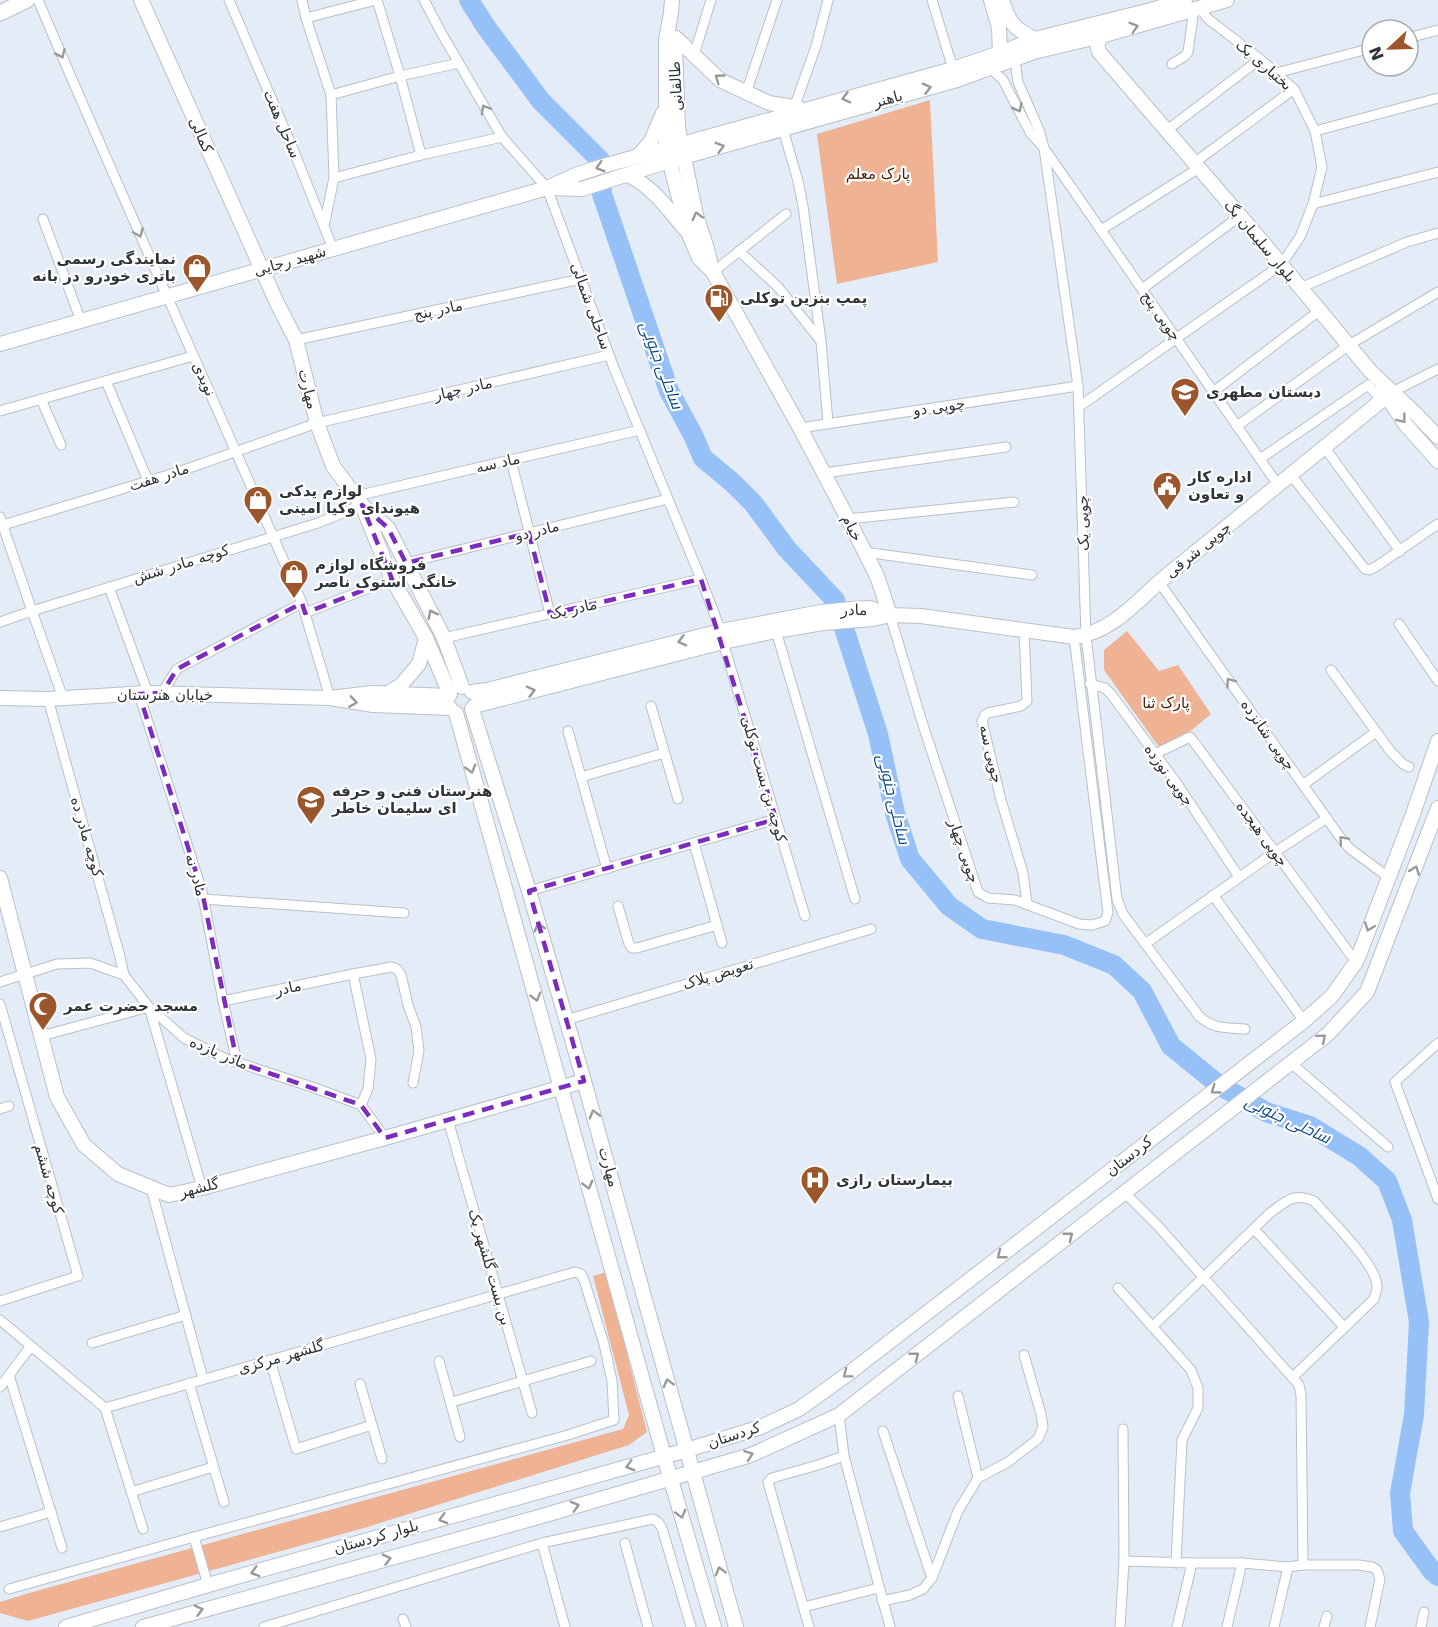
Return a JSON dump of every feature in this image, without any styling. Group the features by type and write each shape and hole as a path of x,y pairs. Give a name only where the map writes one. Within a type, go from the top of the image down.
{"main road":[{"path":"0,13 27,0"},
{"name":"کمالی","path":"141,0 262,269"},
{"path":"991,0 999,28 1000,53"},
{"path":"1002,0 1006,15 1012,25 1035,39"},
{"name":"باهنر","path":"683,151 813,107 953,69 1035,39 1151,10 1227,0"},
{"name":"باهنر","path":"547,188 582,189 626,176 668,155 783,129 957,80 1034,52 1101,36 1193,6"},
{"name":"طالقانی","path":"671,7 676,38 678,128 683,151"},
{"name":"طالقانی","path":"668,155 665,109 666,40 671,7"},
{"name":"بلوار سلیمان بگ","path":"1101,36 1097,44 1099,52 1349,345 1371,372 1387,397 1438,437"},
{"path":"676,38 720,80 769,103 794,108 813,107"},
{"path":"638,156 655,133 665,109"},
{"name":"خیام","path":"683,151 696,215 713,272 848,519 877,576 890,615"},
{"name":"باهنر","path":"578,174 638,156 668,155"},
{"name":"خیام","path":"668,155 688,232 699,258 713,272"},
{"name":"شهید رجایی","path":"0,344 547,188 578,174"},
{"path":"626,176 641,181 654,192 688,232"},
{"name":"مهارت","path":"262,269 296,340 317,423 333,466 359,501 388,528 444,638 561,1088 714,1627"},
{"path":"1387,397 1406,425 1438,461"},
{"name":"چوپی شرقی","path":"1080,637 1101,630 1125,614 1159,582 1387,397"},
{"name":"مهارت","path":"359,501 392,579 460,700 529,891 629,1237 736,1627"},
{"name":"مادر","path":"460,700 487,690 722,637 822,618 853,615 870,608 890,615"},
{"path":"890,615 921,616 1024,632 1080,637"},
{"name":"مادر","path":"722,637 776,631 822,618"},
{"path":"387,694 401,685 419,664 426,638"},
{"name":"خیابان هنرستان","path":"0,698 48,699 150,693 330,698 373,705 460,700"},
{"name":"خیابان هنرستان","path":"330,698 372,693 460,700"},
{"name":"کردستان","path":"687,1450 761,1427 799,1409 848,1374 1234,1076 1332,996 1356,962 1413,814 1438,741"},
{"name":"کردستان","path":"693,1472 751,1455 839,1415 1328,1034 1367,992 1436,825 1438,808"},
{"path":"1413,814 1436,825"},
{"name":"گلشهر","path":"0,878 2,897 26,974 57,1097 84,1145 118,1174 169,1195 385,1138 584,1081"},
{"name":"بلوار کردستان","path":"66,1627 687,1450"},
{"name":"بلوار کردستان","path":"143,1627 693,1472"}],"street":[{"name":"نویدی","path":"38,0 304,608 330,698"},
{"name":"ساحل هفت","path":"229,0 333,249"},
{"path":"302,0 331,95 334,178 324,226"},
{"path":"306,18 377,0 421,155"},
{"name":"ساحلی شمالی","path":"424,0 502,137 547,188 609,355 701,579 722,637"},
{"path":"694,54 711,0"},
{"path":"747,93 777,0"},
{"path":"794,108 816,46 828,0"},
{"path":"932,0 953,69"},
{"path":"1172,64 1185,56 1188,51 1193,6"},
{"name":"بختیاری یک","path":"1193,6 1294,89 1315,131 1322,168 1313,204 1300,237 1281,265"},
{"path":"1420,35 1438,30"},
{"path":"1276,73 1360,51"},
{"path":"1166,131 1260,59"},
{"name":"چوپی یک","path":"1015,60 1018,82 1039,130 1044,148 1078,386 1080,406 1080,637 1090,684 1117,899 1123,914 1145,944"},
{"path":"331,95 459,63"},
{"name":"چوپی یک","path":"991,69 1004,80 1031,134 1044,148"},
{"path":"1101,230 1197,166 1294,89"},
{"path":"1315,131 1438,98"},
{"path":"783,129 793,159 803,206 821,341 828,423"},
{"path":"334,178 502,137"},
{"name":"چوپی پنج","path":"1044,148 1278,485"},
{"path":"1313,204 1438,172"},
{"path":"713,272 786,214"},
{"path":"1142,289 1240,216"},
{"path":"43,219 81,321"},
{"path":"1300,288 1407,242 1438,233"},
{"path":"739,251 778,287 821,341"},
{"path":"1080,406 1281,265"},
{"name":"مادر پنج","path":"296,340 581,279"},
{"path":"1237,426 1349,345 1438,292"},
{"path":"1213,392 1319,311"},
{"name":"مادر چهار","path":"317,423 609,355"},
{"path":"0,411 194,356"},
{"path":"1260,459 1368,386 1387,397 1438,369"},
{"path":"106,381 148,481"},
{"name":"چوپی دو","path":"800,428 1078,386"},
{"path":"41,399 61,446"},
{"name":"مادر هفت","path":"1,522 148,481 317,423"},
{"name":"ماد سه","path":"359,501 511,460 640,430"},
{"path":"824,473 1006,447"},
{"path":"1325,448 1400,550"},
{"path":"511,460 550,614"},
{"path":"1291,475 1365,569 1377,566 1438,524"},
{"name":"مادر دو","path":"406,563 668,499"},
{"name":"کوچه مادر شش","path":"0,622 318,523 359,501"},
{"path":"848,519 1014,502"},
{"path":"1,522 63,698"},
{"path":"864,552 1032,575"},
{"path":"150,693 177,669 304,608 392,579"},
{"name":"مادر یک","path":"444,638 701,579"},
{"name":"چوپی شانزده","path":"1159,582 1349,848 1388,877"},
{"name":"مادر نه","path":"109,587 150,693 202,891 237,1062"},
{"name":"چوپی چهار","path":"890,615 905,670 978,892 988,898 1015,900 1079,924 1100,924 1107,918 1107,901 1080,637"},
{"path":"1399,624 1438,681"},
{"path":"776,631 855,899"},
{"name":"چوپی سه","path":"1024,632 1027,701 1021,706 988,713 981,721 1023,873 1027,904"},
{"name":"کوچه بن بست توکلی","path":"722,637 805,916"},
{"path":"1331,670 1396,758 1409,767"},
{"name":"چوپی نوزده","path":"1090,684 1105,688 1111,694 1178,785 1239,877"},
{"name":"کوچه مادر ده","path":"48,699 120,953 124,975"},
{"path":"651,706 678,799"},
{"path":"568,731 607,868"},
{"path":"1304,784 1376,732"},
{"name":"چوپی هیجده","path":"1155,754 1190,737 1356,962"},
{"path":"581,777 664,753"},
{"path":"1245,1029 1216,1027 1204,1021 1145,944 1327,818"},
{"path":"529,891 776,819"},
{"path":"694,843 722,943"},
{"path":"1213,895 1304,1021"},
{"path":"203,899 404,913"},
{"path":"618,906 632,948 717,925"},
{"name":"تعویض پلاک","path":"566,1020 871,929"},
{"path":"0,982 57,964 90,963 124,975"},
{"name":"مادر","path":"223,1001 353,974 392,967 397,969 401,975 416,1027 420,1051 413,1083"},
{"path":"353,974 371,1059 368,1089 362,1105 385,1138"},
{"name":"مادر یازده","path":"124,975 148,1007 184,1038 224,1058 362,1105"},
{"name":"کوچه ششم","path":"0,1004 2,1019 78,1276 0,1301"},
{"path":"41,1036 148,1007 202,1188"},
{"path":"1438,1042 1395,1082 1438,1198"},
{"path":"1291,1063 1388,1147"},
{"name":"بن بست گلشهر یک","path":"448,1120 532,1413"},
{"path":"151,1188 203,1379"},
{"path":"1125,1193 1158,1226 1299,1385 1303,1565"},
{"path":"1152,1326 1270,1213 1291,1198 1303,1196 1314,1201 1368,1262 1378,1287 1374,1299 1293,1377"},
{"path":"1254,1229 1344,1327"},
{"name":"گلشهر مرکزی","path":"105,1408 575,1272 581,1274 604,1344 612,1381 614,1420 557,1438 194,1537"},
{"path":"1118,1288 1191,1371 1198,1388 1198,1408 1182,1440 1176,1563"},
{"path":"92,1343 186,1315"},
{"path":"0,1320 105,1408 142,1529"},
{"path":"0,1387 31,1346"},
{"path":"882,1600 910,1595 923,1589 932,1578 958,1511 978,1478 1008,1462 1038,1439 1043,1427 1041,1414 1024,1355"},
{"path":"270,1360 296,1449 372,1425"},
{"path":"439,1361 460,1437"},
{"path":"452,1402 591,1361"},
{"path":"9,1375 62,1548"},
{"path":"189,1383 224,1502"},
{"path":"360,1384 382,1459"},
{"path":"958,1396 978,1478"},
{"path":"839,1415 844,1456 890,1627"},
{"path":"1120,1627 1124,1561 1123,1429"},
{"path":"883,1431 932,1578"},
{"path":"809,1627 768,1482 772,1478 818,1466 844,1456"},
{"path":"131,1492 213,1467"},
{"path":"0,1527 51,1512"},
{"path":"264,1627 542,1543 653,1519 662,1528 691,1627"},
{"path":"9,1589 194,1537 208,1585"},
{"path":"542,1543 566,1627"},
{"path":"625,1543 648,1627"},
{"path":"1124,1561 1242,1563 1288,1567 1359,1565 1375,1568 1380,1579 1370,1627"},
{"path":"1177,1627 1192,1563"},
{"path":"1227,1627 1242,1563"},
{"path":"1274,1627 1288,1567"},
{"path":"804,1607 878,1588"},
{"path":"1420,1627 1424,1612"},
{"path":"1324,1627 1327,1616"}],"highlighted area":[{"path":"362,505 388,528 406,563 529,533 550,614 701,579 776,819 529,891 584,1081 385,1138 361,1105 237,1062 202,891 139,694 162,693 177,669 302,603 305,613 392,579"}],"green space":[{"name":"پارک معلم","path":"930,100 938,262 837,284 817,134"},
{"name":"پارک ثنا","path":"1127,631 1159,671 1178,665 1211,714 1193,729 1159,747 1104,670 1104,650"},
{"path":"606,1272 647,1432 629,1445 364,1528 28,1621 0,1613 0,1602 29,1593 623,1429 629,1415 593,1276"}],"waterway":[{"name":"ساحلی جنوبی","path":"469,0 486,27 541,101 600,160 602,194 669,391 703,458 753,503 787,549 835,600 878,734 895,813 910,859 949,906 982,929 1064,945 1114,965 1142,991 1171,1046 1219,1085 1266,1112 1310,1126 1359,1156 1387,1181 1402,1220 1419,1322 1414,1415 1400,1493 1403,1531 1438,1576"}],"place":[{"name":"نمایندگی رسمی باتری خودرو در بانه","path":"197,294"},
{"name":"پمپ بنزین توکلی","path":"719,324"},
{"name":"دبستان مطهری","path":"1185,418"},
{"name":"اداره کار و تعاون","path":"1167,512"},
{"name":"لوازم یدکى هیونداى وکیا امینى","path":"258,526"},
{"name":"فروشگاه لوازم خانگى استوک ناصر","path":"294,600"},
{"name":"هنرستان فنی و حرفه ای سلیمان خاطر","path":"311,826"},
{"name":"مسجد حضرت عمر","path":"43,1032"},
{"name":"بیمارستان رازی","path":"815,1206"}]}
